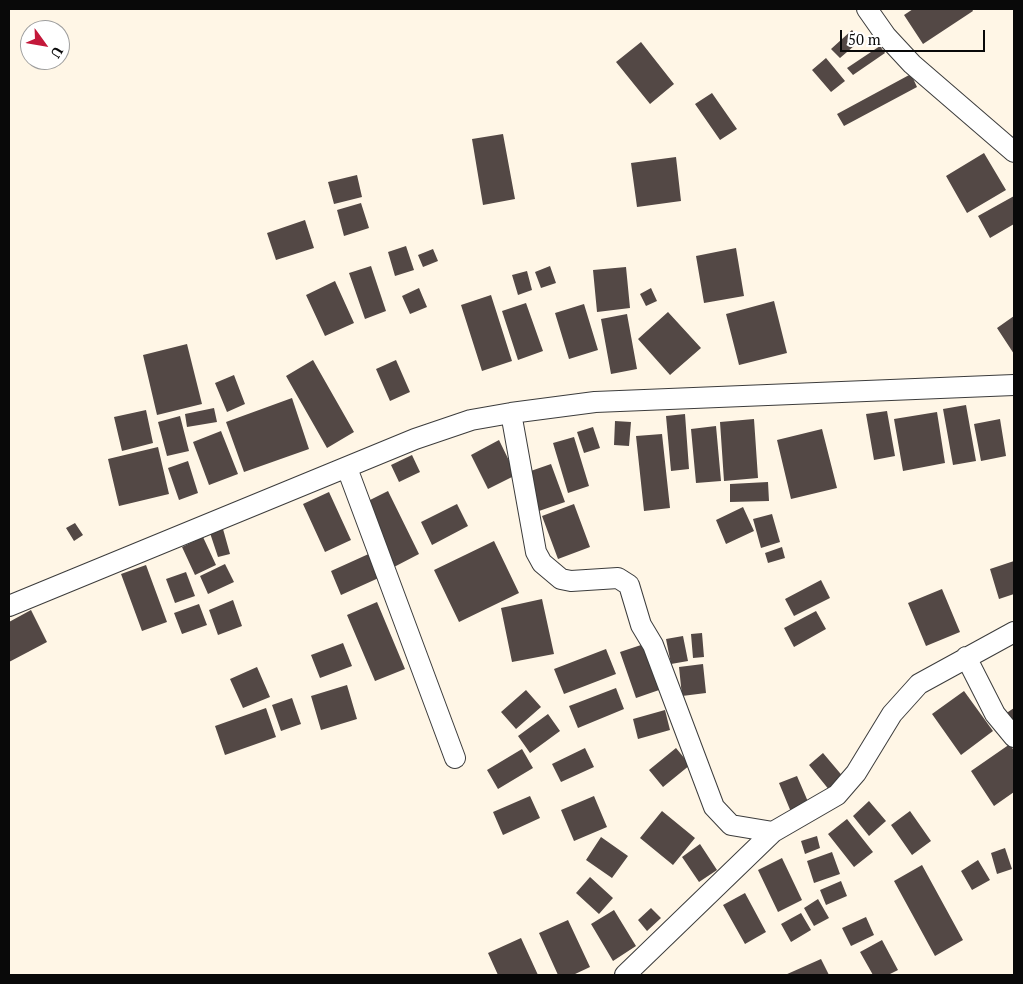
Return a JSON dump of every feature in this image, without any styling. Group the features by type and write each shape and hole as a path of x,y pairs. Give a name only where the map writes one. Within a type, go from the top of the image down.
{"street":[{"path":"867,9 886,36 912,64 1014,152"},
{"path":"9,606 414,439 471,420 595,402 1014,385"},
{"path":"510,413 536,552 542,563 551,572 566,580 618,578 629,585 641,625 656,654 714,807 731,825 773,832"},
{"path":"347,468 456,758"},
{"path":"625,975 773,832 837,795 856,773 875,746 892,714 919,684 1014,632"},
{"path":"966,657 996,714 1014,737"}],"building":[{"path":"913,9 972,9 973,11 923,44 904,15"},
{"path":"852,30 861,40 840,58 831,49"},
{"path":"641,42 674,84 650,104 616,62"},
{"path":"880,46 885,53 853,75 847,68"},
{"path":"826,58 845,81 831,92 812,70"},
{"path":"911,74 917,87 844,126 837,114"},
{"path":"712,93 737,129 720,140 695,104"},
{"path":"503,134 515,199 483,205 472,139"},
{"path":"984,153 1006,190 967,213 946,176"},
{"path":"676,157 681,201 637,207 631,163"},
{"path":"357,175 362,197 334,204 328,182"},
{"path":"1014,196 1014,224 990,238 978,216"},
{"path":"361,203 369,228 344,236 337,210"},
{"path":"305,220 314,248 276,260 267,233"},
{"path":"406,246 414,270 395,276 388,252"},
{"path":"736,248 744,296 704,303 696,256"},
{"path":"433,249 438,261 423,267 418,255"},
{"path":"371,266 386,311 365,319 349,273"},
{"path":"550,266 556,283 541,288 535,272"},
{"path":"626,267 630,308 597,312 593,270"},
{"path":"527,271 532,290 518,295 512,275"},
{"path":"335,281 354,323 325,336 306,295"},
{"path":"419,288 427,307 410,314 402,296"},
{"path":"651,288 657,301 646,306 640,294"},
{"path":"491,295 512,361 482,371 461,305"},
{"path":"774,301 787,353 739,365 726,314"},
{"path":"526,303 543,351 518,360 502,311"},
{"path":"584,304 598,350 569,359 555,313"},
{"path":"668,312 701,348 670,375 638,339"},
{"path":"627,314 637,369 611,374 601,319"},
{"path":"1014,316 1014,354 997,328"},
{"path":"187,344 202,404 157,415 143,355"},
{"path":"313,360 354,432 327,448 286,376"},
{"path":"396,360 410,392 390,401 376,369"},
{"path":"234,375 245,404 227,412 215,383"},
{"path":"292,398 309,449 244,472 226,422"},
{"path":"966,405 976,461 953,465 943,409"},
{"path":"214,408 217,422 187,427 185,414"},
{"path":"146,410 153,443 122,451 114,417"},
{"path":"887,411 895,456 874,460 866,414"},
{"path":"937,412 945,463 903,471 894,419"},
{"path":"685,414 689,469 671,471 666,416"},
{"path":"180,416 189,451 167,456 158,422"},
{"path":"754,419 758,478 724,481 720,422"},
{"path":"1000,419 1006,456 981,461 974,424"},
{"path":"615,421 631,422 629,446 614,445"},
{"path":"716,426 721,481 696,483 691,429"},
{"path":"593,427 600,448 584,453 577,432"},
{"path":"822,429 837,488 791,499 777,440"},
{"path":"221,431 238,474 209,485 193,442"},
{"path":"662,434 670,508 644,511 636,436"},
{"path":"574,437 589,486 568,493 553,443"},
{"path":"499,440 516,475 488,489 471,455"},
{"path":"158,447 169,494 119,506 108,459"},
{"path":"412,455 420,472 399,482 391,465"},
{"path":"188,461 198,493 179,500 168,468"},
{"path":"551,464 565,502 539,511 525,473"},
{"path":"768,482 769,501 730,502 730,484"},
{"path":"388,491 419,554 394,567 364,503"},
{"path":"329,492 351,540 325,552 303,504"},
{"path":"457,504 468,526 432,545 421,522"},
{"path":"574,504 590,547 558,559 542,516"},
{"path":"743,507 754,531 726,544 716,520"},
{"path":"772,514 780,542 761,548 753,519"},
{"path":"75,523 83,535 74,541 66,528"},
{"path":"223,529 230,554 218,557 210,533"},
{"path":"203,537 216,565 195,575 182,547"},
{"path":"494,541 519,593 459,622 434,570"},
{"path":"782,547 785,558 768,563 765,553"},
{"path":"373,552 383,576 341,595 331,571"},
{"path":"1014,561 1014,594 999,599 990,569"},
{"path":"225,564 234,582 208,594 200,576"},
{"path":"146,565 167,622 142,631 121,574"},
{"path":"186,572 195,596 175,603 166,579"},
{"path":"821,580 830,598 794,616 785,599"},
{"path":"942,589 960,632 926,646 908,603"},
{"path":"542,599 554,654 512,662 501,608"},
{"path":"233,600 242,626 218,635 209,610"},
{"path":"377,602 405,669 375,681 347,615"},
{"path":"199,604 207,625 182,634 174,613"},
{"path":"31,610 47,642 9,662 9,622"},
{"path":"816,611 826,629 794,647 784,628"},
{"path":"702,633 704,657 693,658 691,634"},
{"path":"683,636 688,661 671,664 666,639"},
{"path":"343,643 352,666 320,678 311,655"},
{"path":"647,643 662,689 636,698 620,652"},
{"path":"606,649 616,674 564,694 554,669"},
{"path":"703,664 706,693 682,696 679,667"},
{"path":"257,667 270,697 243,708 230,679"},
{"path":"347,685 357,719 321,730 311,696"},
{"path":"616,688 624,709 578,728 569,706"},
{"path":"526,690 541,707 516,729 501,712"},
{"path":"964,691 993,731 961,755 932,714"},
{"path":"292,698 301,724 281,731 272,705"},
{"path":"266,708 276,737 225,755 215,726"},
{"path":"1014,708 1014,728 1005,714"},
{"path":"665,710 670,730 638,739 633,719"},
{"path":"548,714 560,731 530,753 518,736"},
{"path":"1010,744 1014,751 1014,792 994,806 971,771"},
{"path":"585,748 594,767 561,782 552,764"},
{"path":"676,748 690,765 663,787 649,770"},
{"path":"522,749 533,768 498,789 487,770"},
{"path":"823,753 845,779 830,791 809,765"},
{"path":"797,776 809,804 791,812 779,783"},
{"path":"530,796 540,818 503,835 493,812"},
{"path":"594,796 607,827 574,841 561,810"},
{"path":"869,801 886,821 869,836 853,816"},
{"path":"662,811 695,838 673,865 640,838"},
{"path":"910,811 931,841 912,855 891,825"},
{"path":"847,819 873,852 854,867 828,834"},
{"path":"817,836 820,848 805,854 801,841"},
{"path":"601,837 628,856 612,878 586,860"},
{"path":"700,844 717,870 699,882 682,857"},
{"path":"1005,848 1012,869 997,874 991,853"},
{"path":"832,852 840,874 814,883 807,861"},
{"path":"782,858 802,900 778,912 758,870"},
{"path":"978,860 990,880 972,890 961,871"},
{"path":"922,865 963,940 935,956 894,881"},
{"path":"590,877 613,898 599,914 576,893"},
{"path":"841,881 847,896 826,905 820,890"},
{"path":"745,893 766,932 745,944 723,905"},
{"path":"818,899 829,918 814,926 804,908"},
{"path":"651,908 661,918 647,931 638,920"},
{"path":"614,910 636,946 613,961 591,924"},
{"path":"801,913 811,930 791,942 781,924"},
{"path":"866,917 874,935 851,946 842,928"},
{"path":"568,920 590,967 573,975 558,975 539,933"},
{"path":"521,938 538,975 498,975 488,953"},
{"path":"882,940 898,970 888,975 873,975 860,952"},
{"path":"821,959 829,975 785,975"}]}
